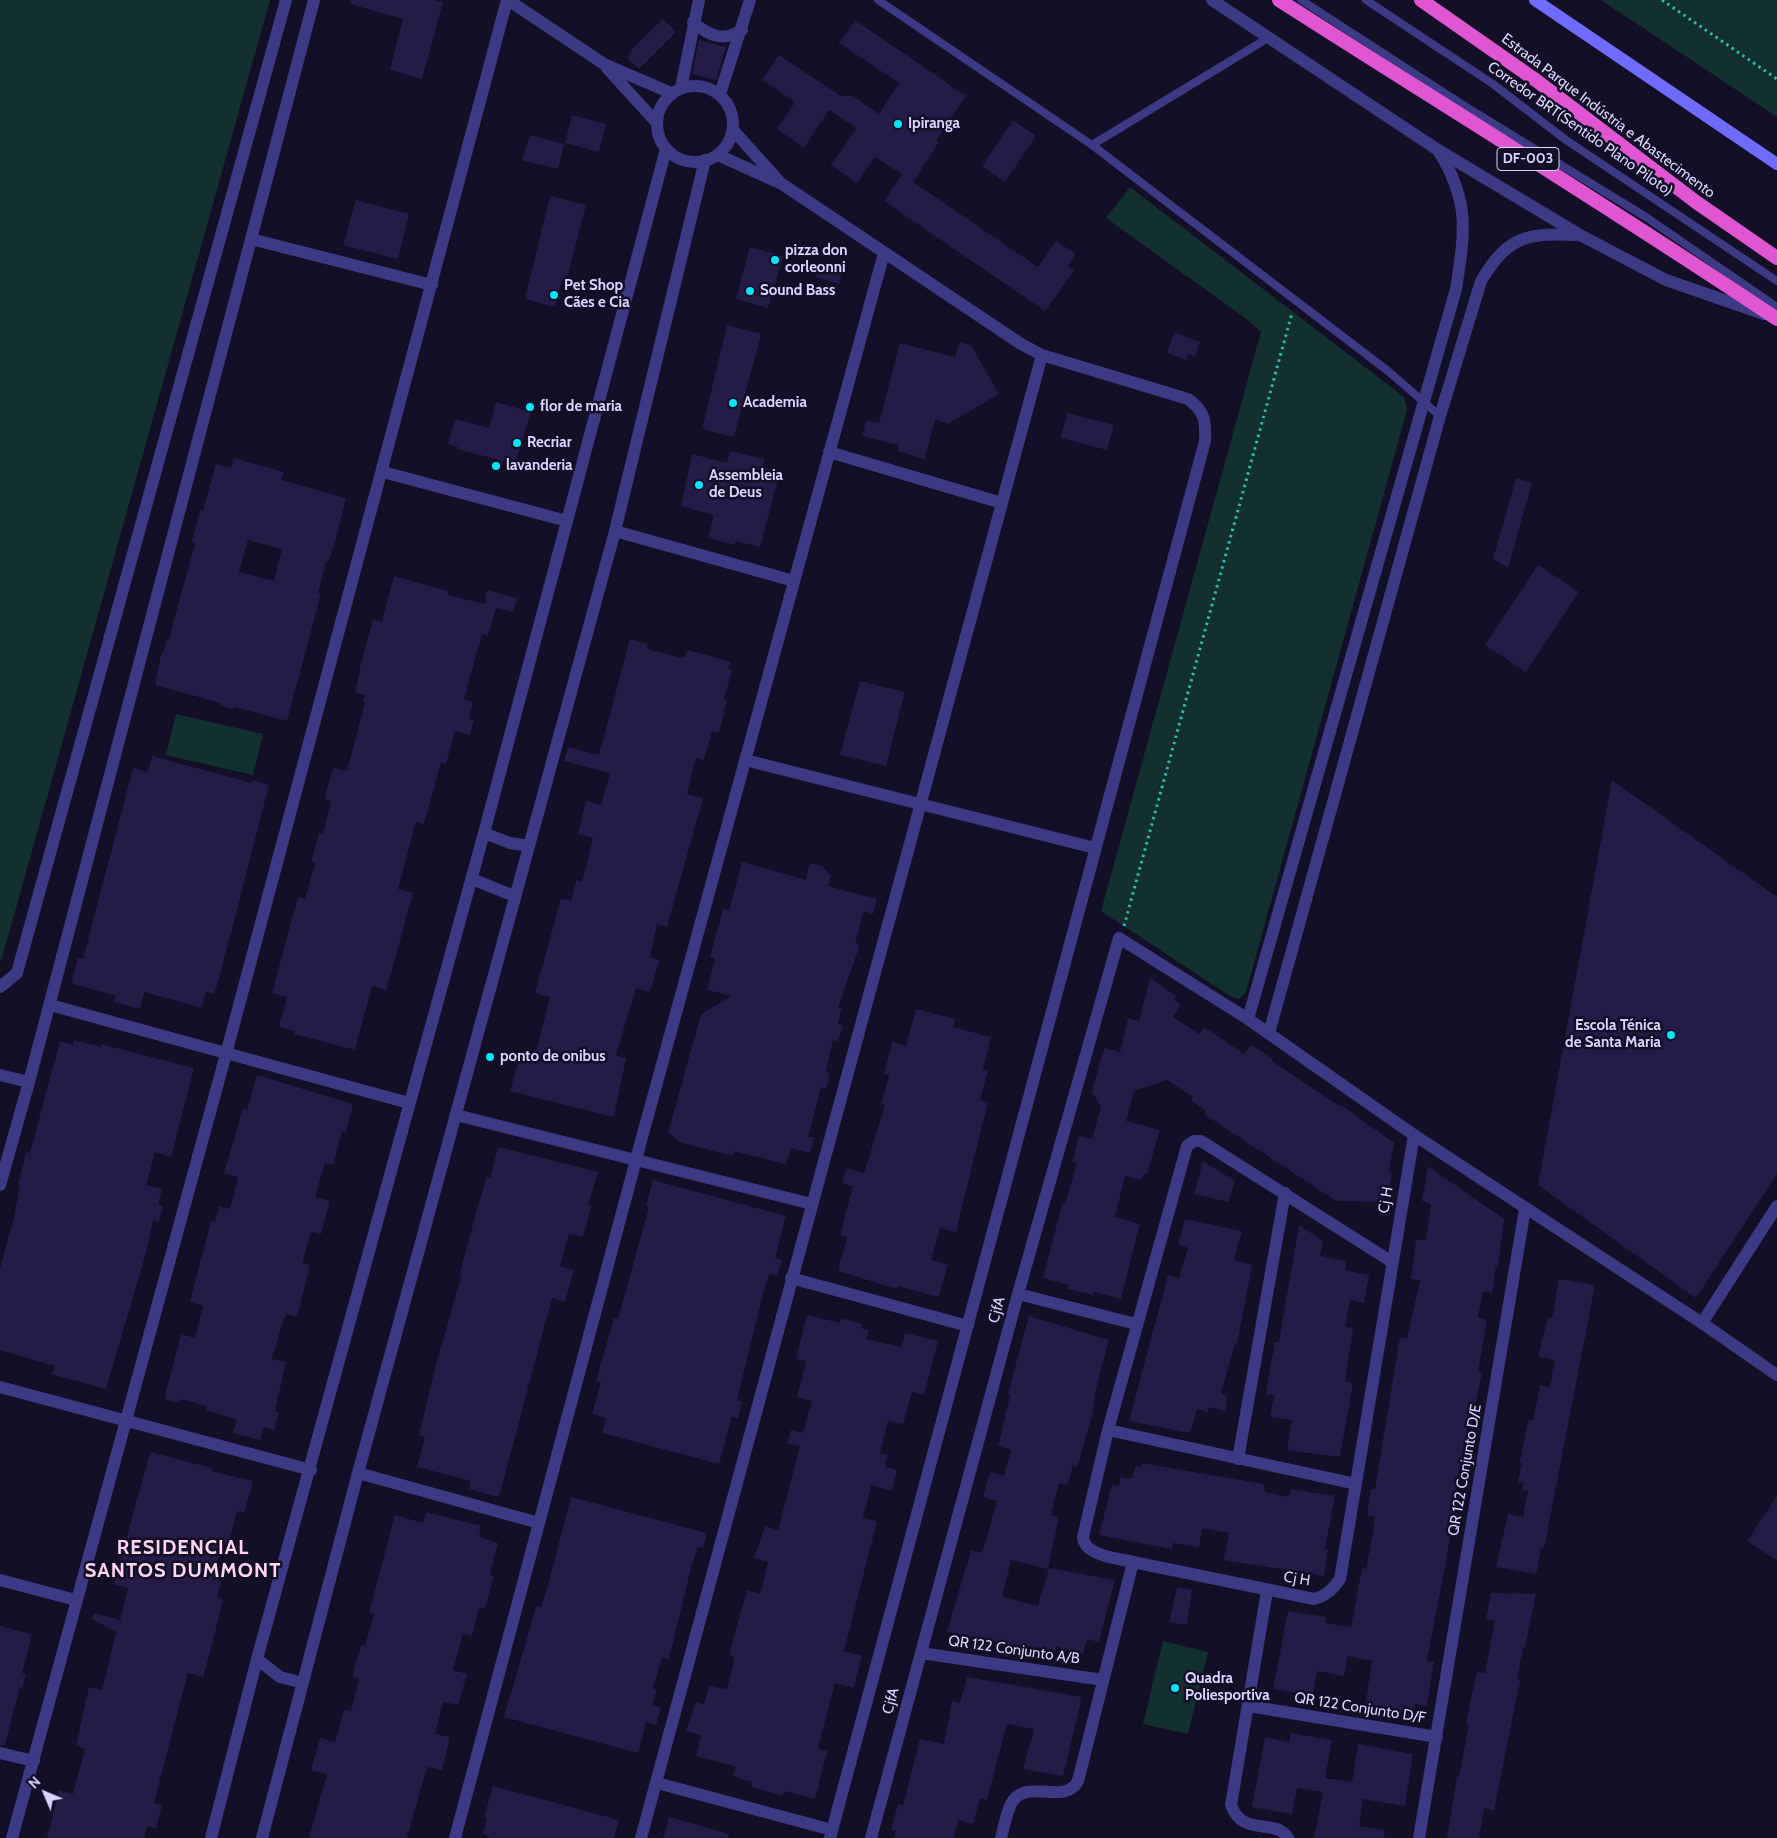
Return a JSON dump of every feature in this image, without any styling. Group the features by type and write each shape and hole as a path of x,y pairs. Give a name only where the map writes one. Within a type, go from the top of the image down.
{"highway":[{"name":"DF-003","path":"1279,0 1506,146 1631,222 1776,315"},
{"name":"Estrada Parque Indústria e Abastecimento","path":"1421,0 1537,81 1696,202 1777,258"}],"main road":[{"path":"1535,0 1777,164"}],"street":[{"path":"0,987 17,973 286,0"},
{"path":"0,1185 50,1005 314,0"},
{"path":"12,1838 226,1054 508,0 604,64 676,90 702,85 720,94 732,110 733,130 728,144 718,154 705,160 684,160 666,149 659,137 657,123 661,107 676,90 699,0"},
{"path":"720,94 750,0"},
{"path":"1212,0 1438,150 1580,235 1666,280 1776,315"},
{"path":"693,22 708,34 716,37 734,35 742,30"},
{"path":"604,64 657,123"},
{"path":"733,130 782,184"},
{"path":"212,1838 257,1659 472,879 666,149"},
{"path":"1248,1019 1456,289 1462,248 1461,200 1453,174 1438,150"},
{"path":"657,1784 831,1834 1096,848 1204,441 1206,425 1203,413 1188,399 1042,355 993,327 782,184 718,154"},
{"path":"262,1838 358,1473 615,531 705,160"},
{"path":"1269,1033 1440,416 1481,281 1492,263 1508,246 1524,238 1548,234 1580,235"},
{"path":"250,239 432,285"},
{"path":"456,1838 538,1523 884,253"},
{"path":"641,1838 1042,355"},
{"path":"830,452 1002,503"},
{"path":"383,472 567,521"},
{"path":"615,531 794,581"},
{"path":"745,760 1096,848"},
{"path":"484,833 510,843 529,846"},
{"path":"472,879 514,896"},
{"path":"1119,938 1248,1019 1414,1135 1702,1323 1777,1375"},
{"name":"CjfA","path":"871,1838 1018,1294 1119,938"},
{"path":"50,1005 409,1103"},
{"path":"0,1075 29,1082"},
{"path":"456,1115 812,1204"},
{"name":"Cj H","path":"1108,1430 1083,1542 1091,1551 1133,1562 1314,1599 1323,1597 1334,1588 1340,1579 1414,1135"},
{"path":"1356,1484 1108,1430 1187,1146 1194,1141 1201,1141 1392,1262"},
{"path":"1238,1459 1285,1193"},
{"path":"1702,1323 1777,1206"},
{"name":"QR 122 Conjunto D/E","path":"1419,1838 1525,1209"},
{"path":"791,1278 968,1326"},
{"path":"1018,1294 1136,1324"},
{"path":"0,1387 126,1419 310,1470"},
{"path":"358,1473 538,1523"},
{"path":"1002,1838 1011,1804 1017,1796 1026,1791 1066,1792 1075,1788 1133,1562"},
{"path":"0,1580 76,1600"},
{"path":"1267,1590 1231,1804 1237,1820 1243,1824 1285,1833 1288,1838"},
{"name":"QR 122 Conjunto A/B","path":"921,1653 1103,1680"},
{"path":"257,1659 280,1677 303,1683"},
{"name":"QR 122 Conjunto D/F","path":"1248,1706 1436,1737"},
{"path":"0,1753 34,1761"}],"lane":[{"path":"878,0 1092,145 1296,300 1424,401 1440,416"},
{"path":"1301,0 1471,110 1646,217 1776,315"},
{"name":"Corredor BRT(Sentido Plano Piloto)","path":"1366,0 1493,84 1566,140 1777,281"},
{"path":"1092,145 1268,38"}],"path":[{"path":"1662,0 1777,79"},
{"path":"1119,938 1296,300"}],"green space":[{"path":"0,0 270,0 0,960"},
{"path":"1601,0 1777,0 1777,117"},
{"path":"1130,187 1404,397 1407,410 1246,992 1239,999 1230,996 1101,911 1261,332 1245,318 1106,218"},
{"path":"176,714 263,734 253,775 166,755"},
{"name":"Quadra Poliesportiva","path":"1163,1641 1208,1652 1188,1734 1143,1724"}],"building":[{"path":"350,0 435,0 443,2 422,79 390,70 403,19 350,4"},
{"path":"663,19 676,32 639,69 627,58 632,52 630,51"},
{"path":"855,20 966,96 936,140 939,142 913,182 1038,267 1056,241 1076,254 1068,266 1074,271 1045,311 884,201 902,174 875,157 857,183 831,165 857,128 829,110 804,148 777,129 795,102 762,80 779,55 841,96 853,96 879,114 899,83 839,43"},
{"path":"699,40 726,47 716,80 692,74"},
{"path":"572,115 606,124 599,152 565,143"},
{"path":"1013,120 1036,136 1005,182 982,166"},
{"path":"530,135 564,144 558,169 522,160"},
{"path":"550,196 586,205 566,282 562,280 555,307 525,299"},
{"path":"356,200 409,214 398,259 343,245"},
{"path":"750,247 783,256 768,308 736,299"},
{"path":"821,262 843,268 839,284 816,277"},
{"path":"727,325 761,334 734,437 702,429"},
{"path":"1174,332 1200,342 1195,356 1188,354 1186,360 1167,353"},
{"path":"960,342 971,345 999,394 948,424 935,419 925,459 898,451 899,445 862,436 866,420 879,423 900,343 955,357"},
{"path":"496,402 531,412 515,464 457,449 458,447 448,444 455,419 489,428"},
{"path":"1067,413 1114,425 1107,450 1061,438"},
{"path":"730,451 764,459 763,467 780,472 760,547 736,541 735,545 708,538 714,515 681,506 692,454 727,463"},
{"path":"234,458 284,472 281,480 346,498 334,546 328,562 326,561 318,593 321,594 287,721 235,707 234,709 220,706 221,703 155,685 161,654 163,654 167,638 169,639 195,543 192,542 200,510 203,511 216,464 231,468","holes":["248,540 282,549 274,581 239,572"]},
{"path":"1516,478 1532,483 1508,568 1493,559"},
{"path":"1538,565 1579,592 1526,672 1485,645"},
{"path":"394,576 448,591 448,595 485,604 487,590 517,598 513,612 496,608 488,636 482,634 464,699 473,702 469,719 474,720 470,735 455,731 446,764 441,762 424,824 416,822 398,889 413,893 386,990 372,986 355,1050 294,1034 295,1031 279,1027 287,997 272,993 298,897 305,899 315,863 311,862 319,833 323,834 331,801 324,799 333,768 347,771 365,702 363,702 365,695 355,692 359,671 373,620 382,622"},
{"path":"630,639 647,644 647,649 683,658 688,650 731,662 728,669 732,670 724,699 727,700 719,733 712,731 704,760 696,758 687,794 703,798 667,927 657,924 650,957 659,960 650,992 636,988 616,1055 626,1058 614,1117 510,1091 519,1059 533,1063 550,997 535,993 561,898 571,901 576,880 582,882 593,838 578,834 586,801 601,805 610,773 564,761 568,747 599,755"},
{"path":"860,681 905,692 886,766 840,755"},
{"path":"152,756 252,783 253,780 269,785 219,979 214,994 206,992 202,1008 144,992 140,1009 114,1002 116,996 71,983 78,958 83,959 133,768 148,772"},
{"name":"Escola Ténica de Santa Maria","path":"1612,780 1777,897 1777,1174 1696,1298 1538,1185"},
{"path":"742,862 806,880 810,863 822,866 831,876 828,886 877,899 873,914 864,911 855,944 860,945 838,1007 842,1008 838,1024 843,1026 838,1041 833,1040 826,1072 830,1073 826,1089 821,1087 808,1137 814,1137 810,1153 791,1148 786,1164 734,1151 732,1156 680,1142 668,1133 701,1014 732,996 707,990 715,958 710,957 723,908 729,910"},
{"path":"1150,978 1176,996 1174,1000 1181,1005 1173,1017 1199,1034 1204,1027 1244,1054 1252,1045 1273,1059 1272,1061 1339,1106 1340,1104 1394,1143 1389,1172 1392,1173 1387,1202 1336,1201 1204,1114 1206,1111 1191,1100 1193,1097 1167,1080 1134,1091 1126,1121 1160,1130 1147,1174 1144,1173 1142,1180 1125,1176 1115,1217 1140,1224 1121,1299 1094,1292 1093,1295 1068,1289 1069,1285 1043,1278 1062,1204 1065,1204 1077,1163 1072,1162 1079,1136 1092,1139 1101,1107 1092,1092 1104,1048 1120,1052 1128,1018 1139,1021"},
{"path":"916,1009 955,1019 953,1027 991,1037 983,1069 988,1071 980,1100 988,1102 956,1232 940,1228 931,1260 948,1264 939,1297 898,1286 897,1289 838,1271 847,1237 840,1235 853,1186 842,1183 846,1168 864,1173 885,1105 881,1104 889,1076 884,1074 892,1042 906,1046"},
{"path":"74,1040 101,1047 101,1044 194,1068 171,1157 155,1152 146,1185 162,1189 158,1205 163,1206 159,1222 153,1220 146,1253 106,1389 51,1374 55,1366 0,1350 0,1269 14,1217 20,1185 18,1184 26,1152 30,1153 60,1041 73,1045"},
{"path":"257,1075 353,1104 346,1133 342,1131 333,1165 325,1163 315,1197 330,1201 321,1234 311,1232 302,1263 310,1265 297,1317 286,1314 282,1324 272,1359 286,1362 275,1411 279,1412 274,1430 264,1427 260,1440 233,1433 237,1420 206,1410 207,1406 180,1399 179,1403 164,1399 181,1334 195,1338 203,1306 190,1302 211,1221 215,1222 219,1206 230,1209 238,1177 224,1173 243,1109 247,1110"},
{"path":"498,1147 598,1172 588,1205 591,1206 583,1237 569,1234 560,1266 574,1270 565,1302 552,1298 499,1497 469,1489 471,1481 417,1467 425,1437 419,1436 435,1368 462,1274 460,1273 477,1209 487,1177 490,1178"},
{"path":"1203,1161 1235,1181 1229,1202 1194,1194"},
{"path":"1428,1166 1504,1219 1498,1267 1496,1267 1492,1293 1483,1291 1478,1317 1487,1320 1478,1372 1482,1373 1471,1425 1468,1424 1458,1477 1447,1556 1427,1661 1434,1662 1427,1706 1415,1704 1413,1716 1365,1707 1372,1661 1348,1656 1344,1676 1317,1671 1313,1696 1273,1689 1288,1611 1326,1617 1325,1623 1351,1627 1362,1568 1366,1569 1373,1533 1375,1517 1367,1515 1371,1489 1375,1489 1400,1337 1407,1339 1420,1280 1411,1279 1416,1240 1426,1240 1431,1204 1422,1201"},
{"path":"653,1180 786,1216 775,1258 782,1260 777,1276 770,1273 764,1289 737,1400 742,1402 738,1419 732,1416 719,1464 602,1433 606,1418 592,1414 601,1382 596,1381 614,1318 618,1319 649,1207 646,1206"},
{"path":"1185,1219 1242,1231 1234,1260 1252,1265 1237,1344 1235,1343 1221,1394 1227,1396 1225,1411 1209,1407 1208,1412 1197,1409 1190,1433 1129,1421 1168,1275 1179,1278 1188,1248 1178,1245"},
{"path":"1299,1225 1323,1241 1320,1256 1347,1261 1345,1270 1369,1275 1364,1303 1350,1300 1345,1327 1353,1328 1345,1381 1353,1383 1340,1457 1287,1450 1292,1420 1270,1417 1274,1395 1266,1394 1275,1342 1279,1342"},
{"path":"1559,1279 1595,1285 1544,1549 1541,1548 1536,1574 1496,1567 1508,1514 1523,1517 1528,1491 1522,1490 1523,1483 1518,1482 1522,1463 1520,1462 1528,1420 1533,1421 1540,1385 1550,1387 1555,1360 1538,1357 1548,1317 1552,1318"},
{"path":"807,1315 840,1323 841,1318 862,1324 861,1328 869,1330 866,1339 901,1347 905,1333 938,1341 924,1395 912,1392 903,1424 888,1421 880,1453 888,1455 885,1467 897,1470 892,1491 871,1485 863,1518 877,1521 844,1651 862,1656 854,1688 835,1683 818,1749 827,1751 815,1799 784,1791 783,1796 751,1787 752,1782 733,1776 736,1767 696,1756 701,1735 686,1731 696,1702 704,1704 709,1686 727,1689 735,1657 729,1655 747,1590 760,1594 768,1562 754,1558 765,1526 778,1530 800,1446 787,1443 791,1430 803,1433 812,1401 797,1397 806,1361 796,1359"},
{"path":"1029,1316 1109,1340 1096,1389 1092,1416 1077,1467 1073,1465 1068,1485 1059,1483 1051,1515 1059,1517 1048,1569 1011,1560 1003,1594 1004,1597 1038,1606 1049,1568 1115,1580 1099,1642 1087,1639 1083,1654 1056,1646 1053,1655 1027,1650 1027,1647 947,1632 971,1550 982,1553 997,1501 983,1497 990,1472 1004,1476 1011,1450 998,1446 1010,1396 1008,1393"},
{"path":"150,1452 212,1468 211,1471 253,1481 244,1513 237,1511 228,1546 222,1544 213,1579 221,1581 217,1597 223,1599 212,1645 203,1677 188,1673 154,1803 162,1805 156,1829 147,1826 144,1838 47,1838 59,1790 73,1794 85,1749 76,1745 89,1687 102,1690 116,1632 92,1619 94,1613 120,1620 128,1588 114,1584"},
{"path":"1141,1463 1264,1484 1265,1492 1289,1497 1291,1489 1335,1496 1325,1549 1328,1549 1324,1576 1224,1560 1229,1533 1202,1528 1199,1547 1173,1543 1172,1549 1099,1535 1112,1485 1119,1486 1120,1477 1131,1479 1136,1466 1141,1467"},
{"path":"1777,1496 1777,1560 1747,1541"},
{"path":"571,1497 707,1533 703,1548 698,1547 692,1564 669,1659 662,1657 653,1689 657,1690 652,1705 661,1708 656,1725 646,1722 638,1753 504,1717 536,1607 541,1607 546,1592"},
{"path":"426,1512 481,1526 479,1537 498,1543 490,1575 494,1576 485,1609 479,1607 472,1636 463,1634 453,1670 467,1674 458,1705 443,1702 435,1734 450,1737 442,1770 427,1767 407,1838 309,1838 327,1774 311,1770 320,1738 335,1742 344,1710 351,1711 359,1679 352,1677 361,1645 365,1646 374,1614 369,1612 395,1515 423,1523"},
{"path":"1177,1587 1192,1590 1187,1625 1169,1622"},
{"path":"1491,1593 1536,1594 1525,1648 1523,1648 1517,1680 1520,1680 1494,1811 1484,1808 1479,1838 1447,1838 1457,1776 1459,1776 1469,1725 1466,1724 1471,1698 1477,1672 1485,1673 1495,1621 1486,1619"},
{"path":"0,1626 32,1634 22,1673 26,1674 22,1688 20,1687 5,1745 0,1745"},
{"path":"967,1677 1082,1697 1063,1776 1023,1769 1034,1729 1007,1724 987,1800 980,1798 973,1824 958,1820 954,1838 894,1838 896,1831 891,1830 898,1804 903,1805 920,1739 944,1744 952,1701 960,1703"},
{"path":"1291,1733 1332,1740 1325,1778 1352,1782 1358,1744 1413,1754 1405,1806 1363,1799 1359,1826 1385,1830 1384,1838 1314,1838 1323,1792 1297,1788 1292,1814 1252,1807 1265,1737 1289,1742"},
{"path":"493,1786 619,1820 614,1838 488,1838 489,1836 483,1834 487,1818 484,1817"},
{"path":"669,1817 729,1834 728,1838 663,1838"}],"place":[{"name":"Ipiranga","path":"898,124"},
{"name":"pizza don corleonni","path":"775,260"},
{"name":"Sound Bass","path":"750,291"},
{"name":"Pet Shop Cães e Cia","path":"554,295"},
{"name":"Academia","path":"733,403"},
{"name":"flor de maria","path":"530,407"},
{"name":"Recriar","path":"517,443"},
{"name":"lavanderia","path":"496,466"},
{"name":"Assembleia de Deus","path":"699,485"},
{"name":"Escola Ténica de Santa Maria","path":"1671,1035"},
{"name":"ponto de onibus","path":"490,1057"},
{"name":"Quadra Poliesportiva","path":"1175,1688"}],"district":[{"name":"RESIDENCIAL SANTOS DUMMONT","path":"183,1560"}]}
